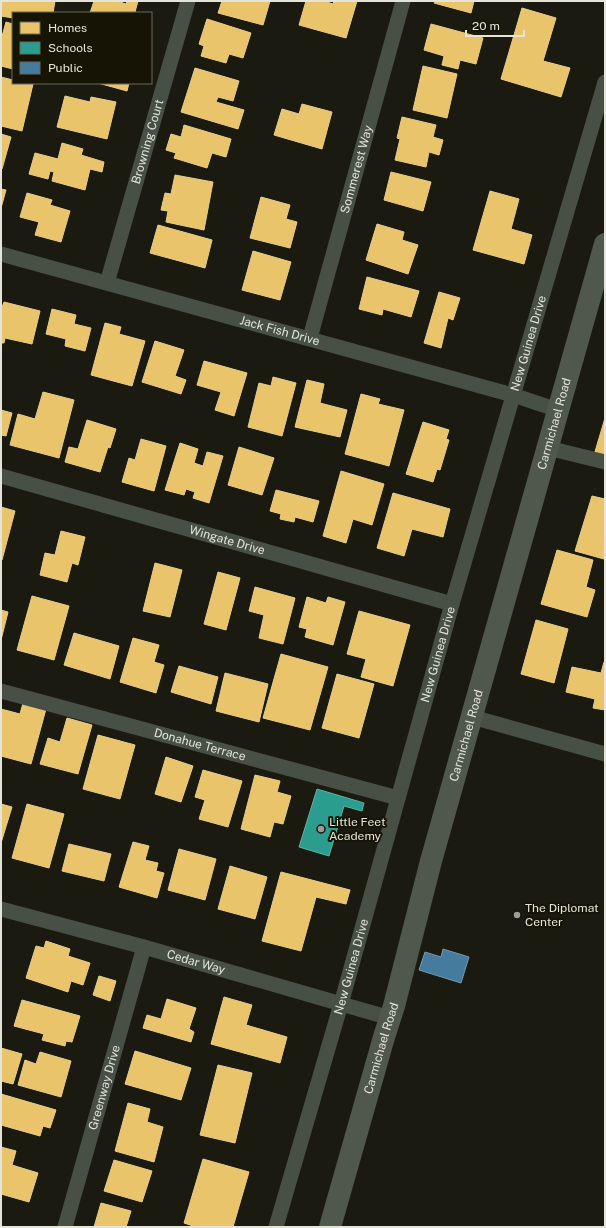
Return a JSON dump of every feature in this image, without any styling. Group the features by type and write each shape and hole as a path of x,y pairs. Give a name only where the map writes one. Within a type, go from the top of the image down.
{"main road":[{"name":"Carmichael Road","path":"330,1227 394,1006 431,861 558,410 603,258"}],"street":[{"name":"Browning Court","path":"107,283 188,1"},
{"name":"Sommerest Way","path":"310,338 403,1"},
{"name":"New Guinea Drive","path":"276,1227 341,1004 452,604 605,82"},
{"name":"Jack Fish Drive","path":"1,254 310,338 513,395 558,410"},
{"path":"548,448 605,462"},
{"name":"Wingate Drive","path":"1,476 452,604"},
{"name":"Donahue Terrace","path":"1,691 398,798"},
{"path":"472,717 605,754"},
{"name":"Cedar Way","path":"1,910 144,947 390,1018"},
{"name":"Greenway Drive","path":"65,1227 144,947"}],"building: Homes":[{"path":"1,1 55,1 53,12 12,12 12,18 1,16"},
{"path":"94,1 117,1 126,4 127,1 138,1 135,12 90,12"},
{"path":"222,1 270,1 263,25 218,13"},
{"path":"306,1 324,1 333,4 334,1 357,1 346,38 299,25"},
{"path":"435,1 474,1 471,13 434,3"},
{"path":"522,8 556,18 543,61 570,68 561,97 501,79"},
{"path":"207,19 251,33 243,58 229,54 226,63 201,56 204,46 199,44"},
{"path":"6,22 12,24 12,69 1,66 1,40"},
{"path":"431,24 483,38 476,64 460,60 458,69 442,65 444,56 424,50"},
{"path":"423,66 457,74 447,118 413,110"},
{"path":"195,68 239,81 233,101 218,97 216,102 244,110 238,129 181,112"},
{"path":"1,77 12,80 12,84 33,84 22,131 1,126"},
{"path":"102,84 129,84 127,91"},
{"path":"65,96 90,102 91,97 116,102 107,139 57,127"},
{"path":"302,104 332,112 322,149 274,135 282,109 299,114"},
{"path":"402,117 436,125 433,137 443,140 439,155 429,152 426,167 395,160 400,139 397,138"},
{"path":"184,125 231,139 226,157 212,153 207,168 174,158 176,153 166,150 171,134 181,137"},
{"path":"1,134 11,137 2,169 1,169"},
{"path":"62,143 83,149 81,155 104,162 102,172 90,169 85,190 52,181 54,172 50,171 48,179 29,174 35,153 58,159"},
{"path":"391,172 431,182 423,211 384,200"},
{"path":"175,175 213,182 204,230 166,222 168,211 161,210 165,193 171,194"},
{"path":"1,189 6,190 1,208"},
{"path":"490,191 519,199 511,229 532,235 524,264 473,250"},
{"path":"27,193 52,200 50,205 70,211 61,242 35,235 39,222 20,217"},
{"path":"261,197 290,205 286,219 297,222 290,248 250,238"},
{"path":"377,224 404,232 402,240 418,245 408,274 366,260"},
{"path":"158,225 212,240 205,268 150,253"},
{"path":"253,251 291,262 280,300 242,290"},
{"path":"367,277 419,291 411,317 383,309 382,315 359,309"},
{"path":"439,292 460,298 453,320 448,318 441,348 424,343"},
{"path":"4,302 40,311 32,344 5,338 4,343 1,343 1,307"},
{"path":"52,309 76,315 74,324 91,328 85,351 65,346 66,339 46,334"},
{"path":"105,323 121,327 119,334 145,341 132,386 91,375"},
{"path":"155,341 184,350 175,376 186,380 181,394 142,382"},
{"path":"204,361 247,373 234,416 215,410 221,392 197,385"},
{"path":"273,377 296,383 282,436 248,427 259,383 271,386"},
{"path":"307,380 324,384 320,403 347,410 340,437 295,427"},
{"path":"43,392 74,400 59,458 10,445 18,414 35,419"},
{"path":"361,394 380,399 378,404 404,410 389,466 345,454"},
{"path":"1,410 12,413 6,436 1,435"},
{"path":"605,418 605,458 594,455"},
{"path":"87,420 116,429 110,448 108,447 100,472 65,462 69,447 78,449"},
{"path":"423,422 449,430 446,439 449,440 440,470 437,469 433,482 406,474"},
{"path":"141,439 166,446 154,491 122,482 129,458 135,460"},
{"path":"180,443 198,449 194,463 203,466 207,452 223,456 209,503 193,498 195,492 186,489 184,495 165,490"},
{"path":"239,447 274,458 262,495 228,485"},
{"path":"341,471 384,484 372,525 353,519 346,543 323,536"},
{"path":"276,490 319,501 313,522 295,517 294,522 280,519 281,514 270,511"},
{"path":"393,493 450,509 443,537 412,529 404,556 377,548"},
{"path":"592,496 605,499 604,559 575,551"},
{"path":"1,507 15,511 2,560 1,560"},
{"path":"61,531 85,537 78,565 72,563 67,582 40,575 45,553 55,555"},
{"path":"557,550 593,560 586,587 595,590 587,617 541,604"},
{"path":"155,563 182,570 170,617 143,611"},
{"path":"218,572 240,578 226,630 204,624"},
{"path":"255,587 295,598 283,644 259,638 264,615 249,611"},
{"path":"32,596 69,606 54,660 17,650"},
{"path":"307,597 326,603 328,597 345,602 333,645 305,637 307,629 299,627"},
{"path":"1,610 8,612 1,640"},
{"path":"359,611 410,625 393,686 361,677 366,659 347,654"},
{"path":"536,620 568,629 554,683 521,674"},
{"path":"74,633 119,646 110,679 64,665"},
{"path":"133,638 159,645 154,662 164,665 156,693 120,682"},
{"path":"281,654 328,667 310,730 263,718"},
{"path":"604,662 605,710 593,708 595,699 566,692 572,667 601,673"},
{"path":"179,666 218,677 211,704 171,692"},
{"path":"225,673 268,684 259,722 216,711"},
{"path":"337,674 374,684 359,738 322,728"},
{"path":"23,703 46,709 31,764 1,756 1,709 20,714"},
{"path":"67,718 92,725 78,774 40,764 48,738 60,742"},
{"path":"98,735 135,745 120,799 83,789"},
{"path":"166,757 193,766 181,802 155,794"},
{"path":"203,770 242,781 228,827 199,819 205,800 195,797"},
{"path":"255,775 280,781 277,792 291,796 283,824 274,822 270,837 241,829"},
{"path":"1,804 12,807 1,843"},
{"path":"27,804 64,814 49,868 12,858"},
{"path":"133,842 149,846 145,860 158,863 156,871 164,873 157,898 119,887"},
{"path":"69,844 111,854 104,881 62,871"},
{"path":"179,849 216,859 205,900 168,890"},
{"path":"230,866 267,877 255,919 218,909"},
{"path":"281,872 350,890 346,904 316,897 301,951 262,941"},
{"path":"46,941 70,949 68,956 90,963 83,985 71,981 68,992 26,978 36,946 44,948"},
{"path":"99,976 116,981 110,1001 93,995"},
{"path":"224,997 252,1005 246,1025 287,1037 280,1063 211,1044"},
{"path":"167,999 196,1008 189,1029 194,1032 191,1042 143,1028 147,1015 161,1019"},
{"path":"22,1000 80,1016 72,1042 66,1041 65,1046 42,1040 44,1034 14,1026"},
{"path":"1,1048 22,1054 13,1084 1,1081"},
{"path":"135,1051 191,1068 181,1100 125,1084"},
{"path":"40,1052 71,1061 61,1097 18,1085 25,1060 36,1064"},
{"path":"218,1065 252,1073 235,1143 200,1135"},
{"path":"1,1094 56,1110 50,1128 43,1126 40,1136 1,1125"},
{"path":"128,1103 150,1109 147,1122 163,1127 154,1162 115,1151"},
{"path":"1,1147 16,1151 12,1165 38,1173 29,1202 1,1194"},
{"path":"203,1159 249,1172 233,1227 196,1227 184,1223"},
{"path":"114,1160 152,1171 142,1202 104,1191"},
{"path":"101,1203 131,1211 126,1227 94,1227"}],"building: Schools":[{"name":"Little Feet Academy","path":"317,789 364,803 362,811 344,806 329,856 299,847"}],"building: Public":[{"path":"443,949 469,957 461,983 419,970 425,952 441,957"}],"place":[{"name":"Little Feet Academy","path":"321,829"},
{"name":"The Diplomat Center","path":"517,915"}]}
